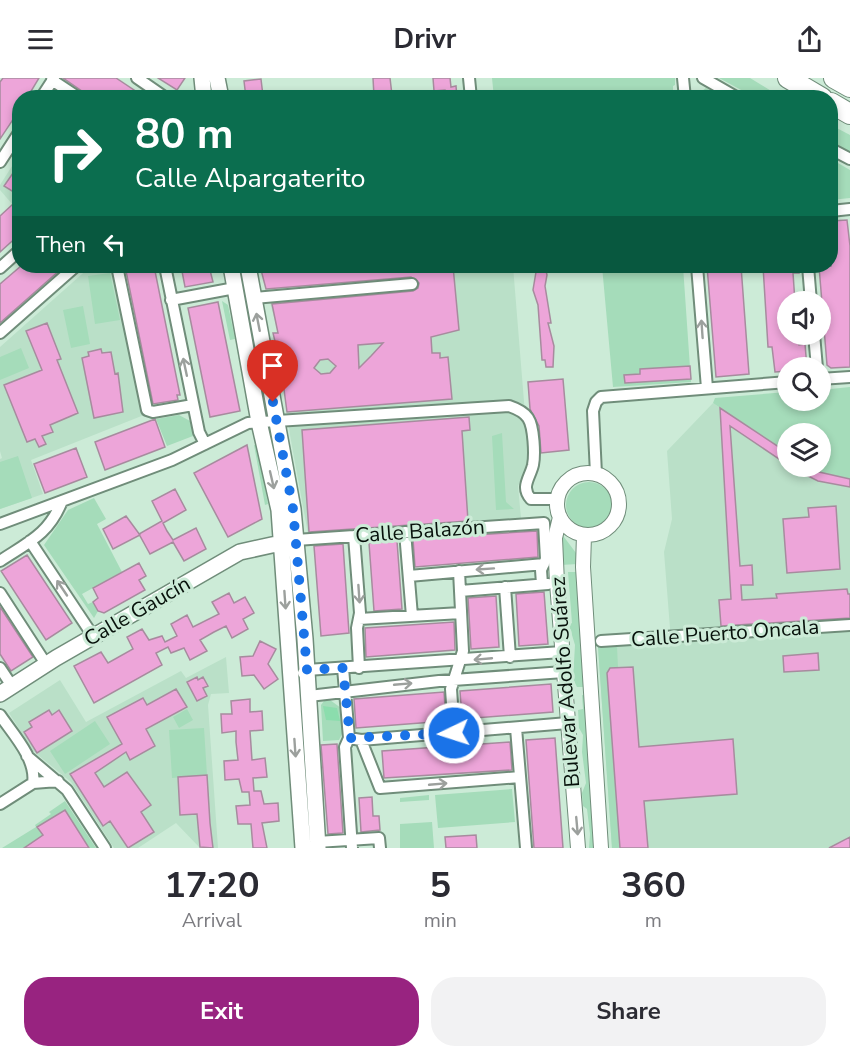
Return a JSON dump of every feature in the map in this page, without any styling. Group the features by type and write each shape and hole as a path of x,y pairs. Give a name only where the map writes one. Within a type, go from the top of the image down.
{"highway":[{"path":"788,78 808,90"},
{"path":"834,78 850,87"}],"main road":[{"path":"233,273 259,422 279,510 289,541 307,670 313,846"},
{"path":"249,273 293,509 289,541 291,690 313,846"},
{"name":"Calle Gaucín","path":"6,690 93,636 240,552 289,541"}],"street":[{"path":"137,78 154,90"},
{"path":"703,78 724,90"},
{"path":"53,79 69,90"},
{"path":"0,162 12,143"},
{"path":"0,268 12,257"},
{"path":"0,333 68,273"},
{"path":"118,273 147,410 153,412 193,405"},
{"path":"166,273 199,432 205,444"},
{"path":"699,273 707,388"},
{"path":"809,273 810,291"},
{"path":"254,298 412,284"},
{"path":"171,300 236,288"},
{"path":"831,378 850,376"},
{"path":"596,474 593,411 596,402 609,396 777,383"},
{"path":"0,524 172,460 248,423 511,406 528,418 531,426 533,464 526,481 526,494 531,499 558,499"},
{"path":"596,474 615,488 619,510 607,530 584,535 571,530 560,517 558,499 567,482 576,476 596,474"},
{"path":"0,561 44,533 53,522 62,501"},
{"path":"29,513 41,520 44,533"},
{"name":"Bulevar Adolfo Suárez","path":"560,517 555,538 557,583 579,848"},
{"name":"Calle Balazón","path":"289,541 544,523 546,559 544,564"},
{"path":"405,532 412,616"},
{"name":"Bulevar Adolfo Suárez","path":"584,535 583,567 601,848"},
{"path":"354,536 359,668"},
{"path":"30,541 93,636"},
{"path":"542,584 541,570 544,564"},
{"path":"409,576 544,564"},
{"path":"454,733 451,689 463,651 459,571"},
{"path":"460,591 557,583"},
{"path":"505,587 510,657"},
{"path":"0,592 46,664"},
{"path":"358,619 461,613"},
{"name":"Calle Puerto Oncala","path":"601,641 850,625"},
{"path":"291,690 295,680 307,670 461,661 562,652"},
{"path":"540,654 541,674"},
{"path":"0,668 6,690"},
{"path":"343,668 350,738 345,747 352,844"},
{"path":"309,696 454,680 564,672"},
{"path":"0,715 27,756 32,770 33,783"},
{"path":"350,738 361,740 568,723"},
{"path":"516,728 526,848"},
{"path":"361,740 380,788 520,777"},
{"path":"27,756 58,781 105,848"},
{"path":"0,804 33,783 58,781"},
{"path":"313,846 379,843"}],"shaded area":[{"path":"492,78 675,78 673,90 493,90"},
{"path":"719,78 750,78 770,90 741,90"},
{"path":"838,129 850,135 850,152 838,145"},
{"path":"838,163 850,170 850,198 838,199"},
{"path":"12,166 12,204 0,190 0,185"},
{"path":"83,273 115,273 144,415 31,460 43,494 0,509 0,459 2,458 0,451 0,347"},
{"path":"110,273 120,320 95,324 88,276"},
{"path":"262,273 514,273 529,463 518,486 521,518 308,534 273,333 278,332"},
{"path":"603,273 683,273 691,382 613,387"},
{"path":"222,301 228,305 235,339 230,340"},
{"path":"83,306 90,344 71,348 63,310"},
{"path":"252,312 266,391 261,392 247,313"},
{"path":"21,348 29,368 0,380 0,357"},
{"path":"850,387 850,479 831,475 831,423 777,423 777,446 713,403 715,398 777,393 777,411 831,411 831,389"},
{"path":"713,403 777,446 777,477 831,477 831,475 850,479 850,848 612,848 598,647 671,641 664,552 672,519 667,451"},
{"path":"179,415 190,421 193,436 167,446 156,419"},
{"path":"502,433 506,502 514,509 496,510 492,436"},
{"path":"254,445 257,445 268,504 265,505"},
{"path":"18,456 32,498 0,509 0,462"},
{"path":"594,482 606,488 611,496 611,514 606,522 598,527 584,528 572,522 567,514 566,500 572,488 580,483"},
{"path":"94,498 106,519 97,524 122,572 82,594 88,604 93,602 98,611 94,618 44,545 68,510"},
{"path":"561,533 576,553 578,564 560,565"},
{"path":"568,572 578,572 586,687 577,687 573,679 575,645 569,625 572,623"},
{"path":"617,646 618,668 610,668 607,673 620,848 612,848 598,647"},
{"path":"226,657 229,693 211,694 208,705 218,848 200,848 176,823 138,848 114,848 71,782 33,751 9,713 60,680 86,722 181,671 186,678"},
{"path":"582,695 587,696 597,848 589,848 587,809 583,806 582,793 586,783 582,752 583,735 579,728 578,710 583,709"},
{"path":"330,700 341,708 343,732 339,740 323,741 321,705 324,701"},
{"path":"323,706 337,708 340,721 326,720"},
{"path":"187,709 193,720 179,728 173,717"},
{"path":"95,721 110,744 65,774 50,751"},
{"path":"204,728 207,775 172,778 169,730"},
{"path":"512,789 515,822 438,828 435,795"},
{"path":"429,795 429,800 400,802 400,798"},
{"path":"65,801 96,848 2,848 36,827 35,825 51,814 49,812"},
{"path":"432,822 434,848 400,848 400,824"}],"building":[{"path":"3,78 39,78 32,90 12,90 12,121 0,139 0,82"},
{"path":"63,78 116,78 134,90 80,90"},
{"path":"158,78 185,78 177,90"},
{"path":"373,78 390,78 391,90 374,90"},
{"path":"433,78 450,78 451,87 456,86 456,90 434,90"},
{"path":"261,79 262,90 245,90 244,81"},
{"path":"12,174 12,191 4,186"},
{"path":"12,205 12,241 0,252 0,216"},
{"path":"847,220 850,246 850,367 831,368 831,357 826,357 825,345 831,345 831,291 821,291 820,273 838,273 838,221"},
{"path":"13,273 56,273 0,323 0,284"},
{"path":"126,273 155,273 180,395 177,395 178,400 153,404"},
{"path":"182,273 211,273 213,282 185,287"},
{"path":"262,273 454,273 459,330 431,337 432,353 440,353 440,358 448,357 452,399 287,412 281,367 273,333 278,333 272,304 413,291 418,288 419,283 411,277 266,289","holes":["383,343 359,368 358,345","328,359 336,366 330,373 321,374 314,368 320,360"]},
{"path":"536,273 547,273 545,286 551,323 548,323 554,346 553,367 546,367 545,360 542,360 538,305 533,290"},
{"path":"708,273 742,273 749,374 716,377"},
{"path":"763,273 793,273 794,291 777,291 777,345 805,345 806,357 777,357 777,372 775,372 772,347 768,347"},
{"path":"218,302 240,411 210,417 188,308"},
{"path":"47,323 61,359 57,360 78,413 50,425 53,432 42,436 46,444 39,447 35,439 27,442 4,385 42,370 26,331"},
{"path":"101,349 102,353 111,352 115,374 118,373 123,412 94,418 82,358 89,356 88,352"},
{"path":"690,366 691,379 625,383 624,375 640,374 640,369"},
{"path":"563,379 569,450 541,453 539,426 530,409 528,382"},
{"path":"720,408 777,446 777,458 730,426 740,566 752,565 753,585 741,585 742,600 777,598 776,594 847,589 850,594 850,618 721,626 719,600 731,599"},
{"path":"469,417 470,430 462,431 468,521 309,532 302,430"},
{"path":"155,419 165,447 105,470 95,442"},
{"path":"247,445 262,519 228,537 194,473"},
{"path":"76,448 87,477 45,493 34,464"},
{"path":"831,475 850,479 850,487 818,481 810,477 831,477"},
{"path":"175,489 186,510 163,523 167,531 173,540 196,528 206,549 184,561 173,542 150,554 139,534 162,521 152,501"},
{"path":"836,506 840,569 787,573 783,519 809,517 808,508"},
{"path":"126,516 140,535 113,549 103,529"},
{"path":"537,531 538,557 415,567 413,539"},
{"path":"397,541 402,609 374,611 369,543"},
{"path":"343,544 349,633 321,636 314,546"},
{"path":"27,555 72,623 46,640 1,571"},
{"path":"139,563 146,576 139,580 145,590 104,613 98,611 93,602 98,598 93,588"},
{"path":"544,592 548,644 519,646 516,594"},
{"path":"229,593 234,603 245,597 254,613 243,619 248,629 232,638 226,626 214,632 200,640 207,651 190,660 184,648 171,653 168,647 156,653 162,665 94,703 74,666 101,652 108,663 133,649 127,637 142,629 149,640 162,636 165,642 177,636 171,624 187,615 193,627 219,614 212,602"},
{"path":"496,596 499,647 471,649 468,598"},
{"path":"0,607 33,657 11,671 0,654"},
{"path":"454,622 455,650 366,657 365,628"},
{"path":"260,641 276,649 268,664 278,679 264,689 254,675 242,676 240,657 253,656"},
{"path":"818,653 819,670 784,672 783,656"},
{"path":"633,667 639,747 733,739 737,794 644,801 648,848 620,848 607,673 610,668"},
{"path":"197,677 198,680 203,677 208,686 203,688 207,696 197,701 187,682"},
{"path":"551,684 553,712 462,719 460,691"},
{"path":"176,689 187,707 146,729 155,746 130,760 126,752 95,773 104,787 127,772 151,805 141,812 154,832 128,848 110,821 103,826 70,774 122,744 107,717 143,698 147,705"},
{"path":"444,692 446,721 356,728 354,699"},
{"path":"250,699 250,712 262,711 263,730 250,731 252,760 265,758 267,777 253,778 254,791 261,791 264,804 278,803 279,821 262,823 267,848 253,848 251,824 238,824 236,806 250,805 249,792 242,792 239,779 225,780 224,761 238,760 236,731 222,733 221,714 232,714 231,701"},
{"path":"49,710 52,715 59,710 72,731 37,753 24,732 32,727 29,722"},
{"path":"555,738 563,848 534,848 526,740"},
{"path":"510,742 512,770 384,778 382,751"},
{"path":"337,744 343,833 328,834 321,745"},
{"path":"207,775 213,848 200,847 197,814 180,815 178,777"},
{"path":"372,797 373,816 379,816 380,830 361,832 359,798"},
{"path":"65,810 89,848 24,848 43,835 37,827"},
{"path":"476,835 477,848 446,848 445,837"},
{"path":"850,837 850,848 829,848"}],"route":[{"path":"273,402 293,509 307,670 343,668 350,738 361,740 454,733"}]}
